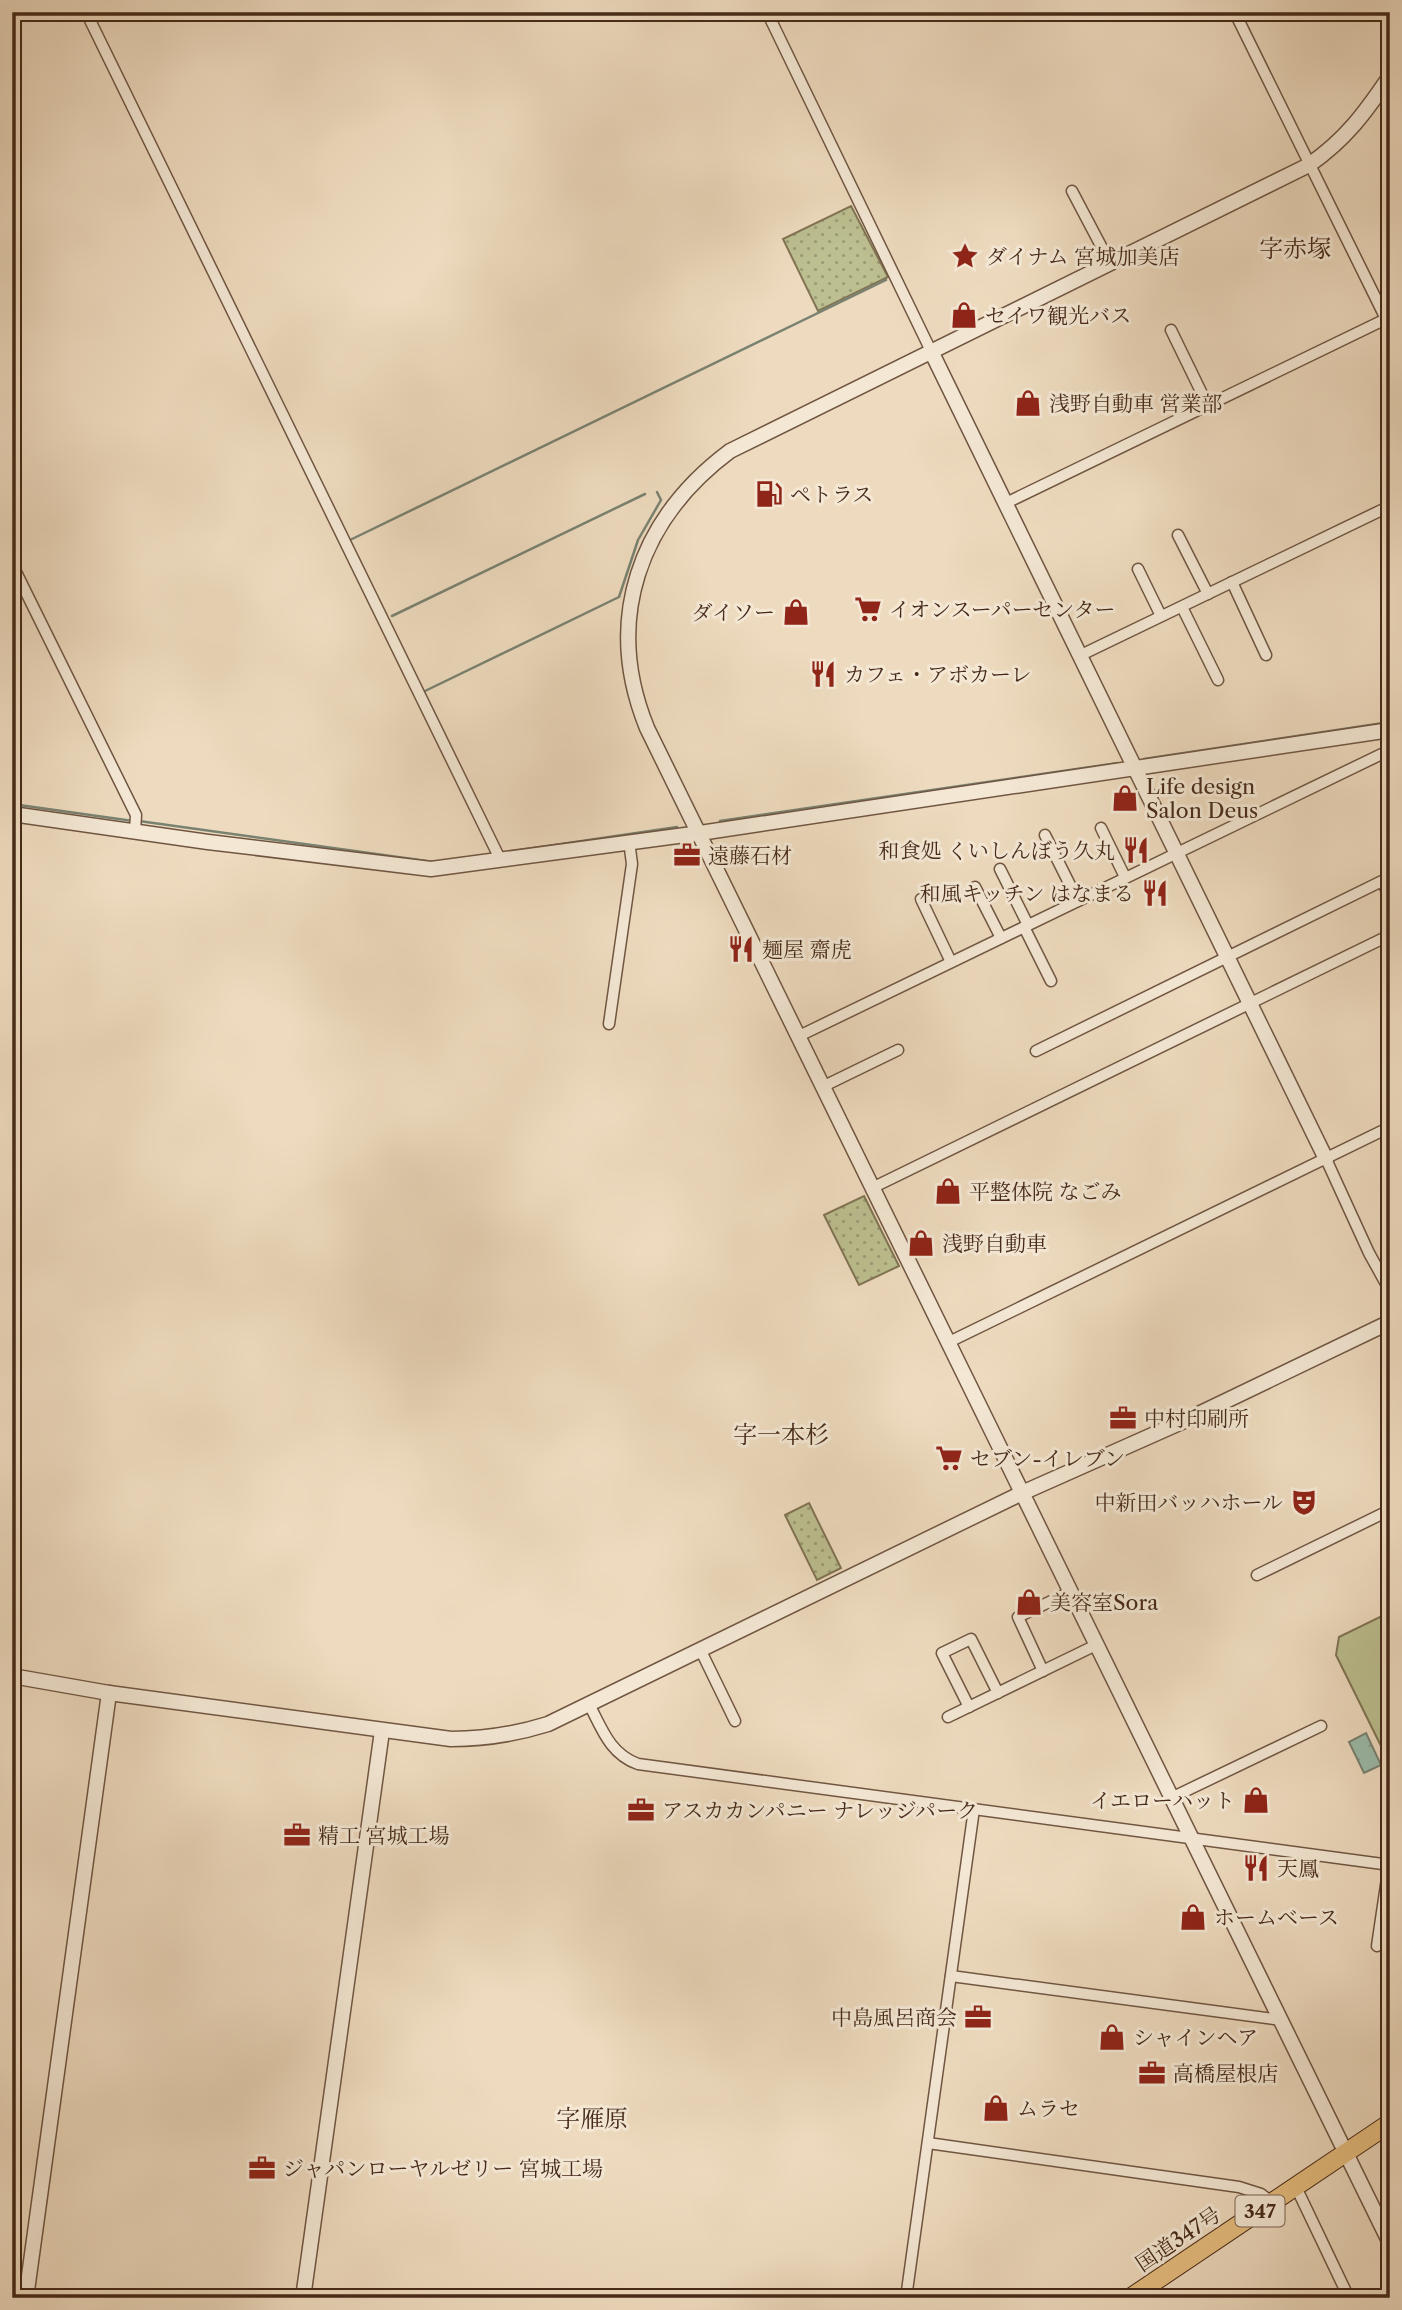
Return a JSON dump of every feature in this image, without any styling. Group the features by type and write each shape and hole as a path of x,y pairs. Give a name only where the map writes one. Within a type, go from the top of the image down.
{"highway":[{"name":"国道347号","path":"1130,2298 1390,2123"}],"street":[{"path":"86,12 499,855"},
{"path":"767,12 1326,1158 1369,1253 1390,1291"},
{"path":"1006,503 1388,321 1236,15"},
{"path":"1390,76 1354,128 1333,149 1309,165 730,451 686,488 655,533 643,558 631,604 628,629 632,685 647,728 1390,2243"},
{"path":"1072,191 1110,263"},
{"path":"1171,330 1208,406"},
{"path":"1081,655 1390,506"},
{"path":"1178,535 1208,594"},
{"path":"12,564 135,824"},
{"path":"1138,569 1161,616"},
{"path":"1232,582 1266,655"},
{"path":"1182,607 1218,680"},
{"path":"12,814 135,824 408,868 455,867 499,855 700,833 1390,730"},
{"path":"799,1036 1390,750"},
{"path":"1101,828 1125,877"},
{"path":"1045,835 1078,901"},
{"path":"609,1024 632,864 629,841"},
{"path":"1000,869 1051,981"},
{"path":"1035,1051 1382,881 1390,898"},
{"path":"975,887 1001,938"},
{"path":"921,899 951,962"},
{"path":"874,1187 1390,935"},
{"path":"824,1086 898,1050"},
{"path":"948,1342 1390,1127"},
{"path":"12,1676 109,1693 451,1740 484,1739 520,1732 548,1724 1022,1493 1184,1421 1390,1322"},
{"path":"1257,1575 1390,1510"},
{"path":"1043,1671 1018,1617 1070,1592"},
{"path":"969,1707 942,1653 971,1639 998,1693"},
{"path":"948,1717 1096,1645"},
{"path":"700,1649 735,1721"},
{"path":"26,2298 109,1693"},
{"path":"589,1704 611,1746 618,1754 638,1764 1389,1865 1377,1946"},
{"path":"1171,1798 1321,1726"},
{"path":"303,2298 382,1731"},
{"path":"906,2298 974,1809"},
{"path":"951,1976 1281,2020"},
{"path":"928,2143 1238,2187 1261,2194 1273,2203"},
{"path":"1296,2187 1349,2298"}],"shaded area":[{"path":"851,206 888,277 818,311 783,239"},
{"path":"864,1196 899,1266 859,1285 824,1215"},
{"path":"809,1503 841,1568 817,1580 785,1515"},
{"path":"1390,1612 1390,1743 1381,1746 1336,1655 1339,1637"}],"water":[{"path":"1366,1733 1381,1765 1364,1773 1349,1742"}],"waterway":[{"path":"350,540 886,280"},
{"path":"425,691 619,597 638,540 661,500 657,492"},
{"path":"392,616 645,494"},
{"path":"1144,759 1390,722"},
{"path":"720,821 1118,763"},
{"path":"12,804 133,821"},
{"path":"139,821 434,862"},
{"path":"514,851 677,827"}],"place":[{"name":"ダイナム 宮城加美店","path":"965,256"},
{"name":"セイワ観光バス","path":"964,315"},
{"name":"浅野自動車 営業部","path":"1028,403"},
{"name":"ペトラス","path":"769,494"},
{"name":"イオンスーパーセンター","path":"868,609"},
{"name":"ダイソー","path":"796,612"},
{"name":"カフェ・アボカーレ","path":"823,674"},
{"name":"Life design Salon Deus","path":"1125,798"},
{"name":"和食処 くいしんぼう久丸","path":"1136,850"},
{"name":"遠藤石材","path":"687,855"},
{"name":"和風キッチン はなまる","path":"1155,893"},
{"name":"麺屋 齋虎","path":"741,949"},
{"name":"平整体院 なごみ","path":"948,1191"},
{"name":"浅野自動車","path":"921,1243"},
{"name":"中村印刷所","path":"1123,1418"},
{"name":"セブン-イレブン","path":"949,1458"},
{"name":"中新田バッハホール","path":"1304,1502"},
{"name":"美容室Sora","path":"1029,1602"},
{"name":"イエローハット","path":"1256,1800"},
{"name":"アスカカンパニー ナレッジパーク","path":"641,1810"},
{"name":"精工 宮城工場","path":"297,1835"},
{"name":"天鳳","path":"1256,1868"},
{"name":"ホームベース","path":"1193,1917"},
{"name":"中島風呂商会","path":"978,2017"},
{"name":"シャインヘア","path":"1112,2037"},
{"name":"高橋屋根店","path":"1152,2073"},
{"name":"ムラセ","path":"996,2108"},
{"name":"ジャパンローヤルゼリー 宮城工場","path":"262,2168"}],"district":[{"name":"字赤塚","path":"1295,248"},
{"name":"字一本杉","path":"781,1434"},
{"name":"字雁原","path":"592,2118"}]}
